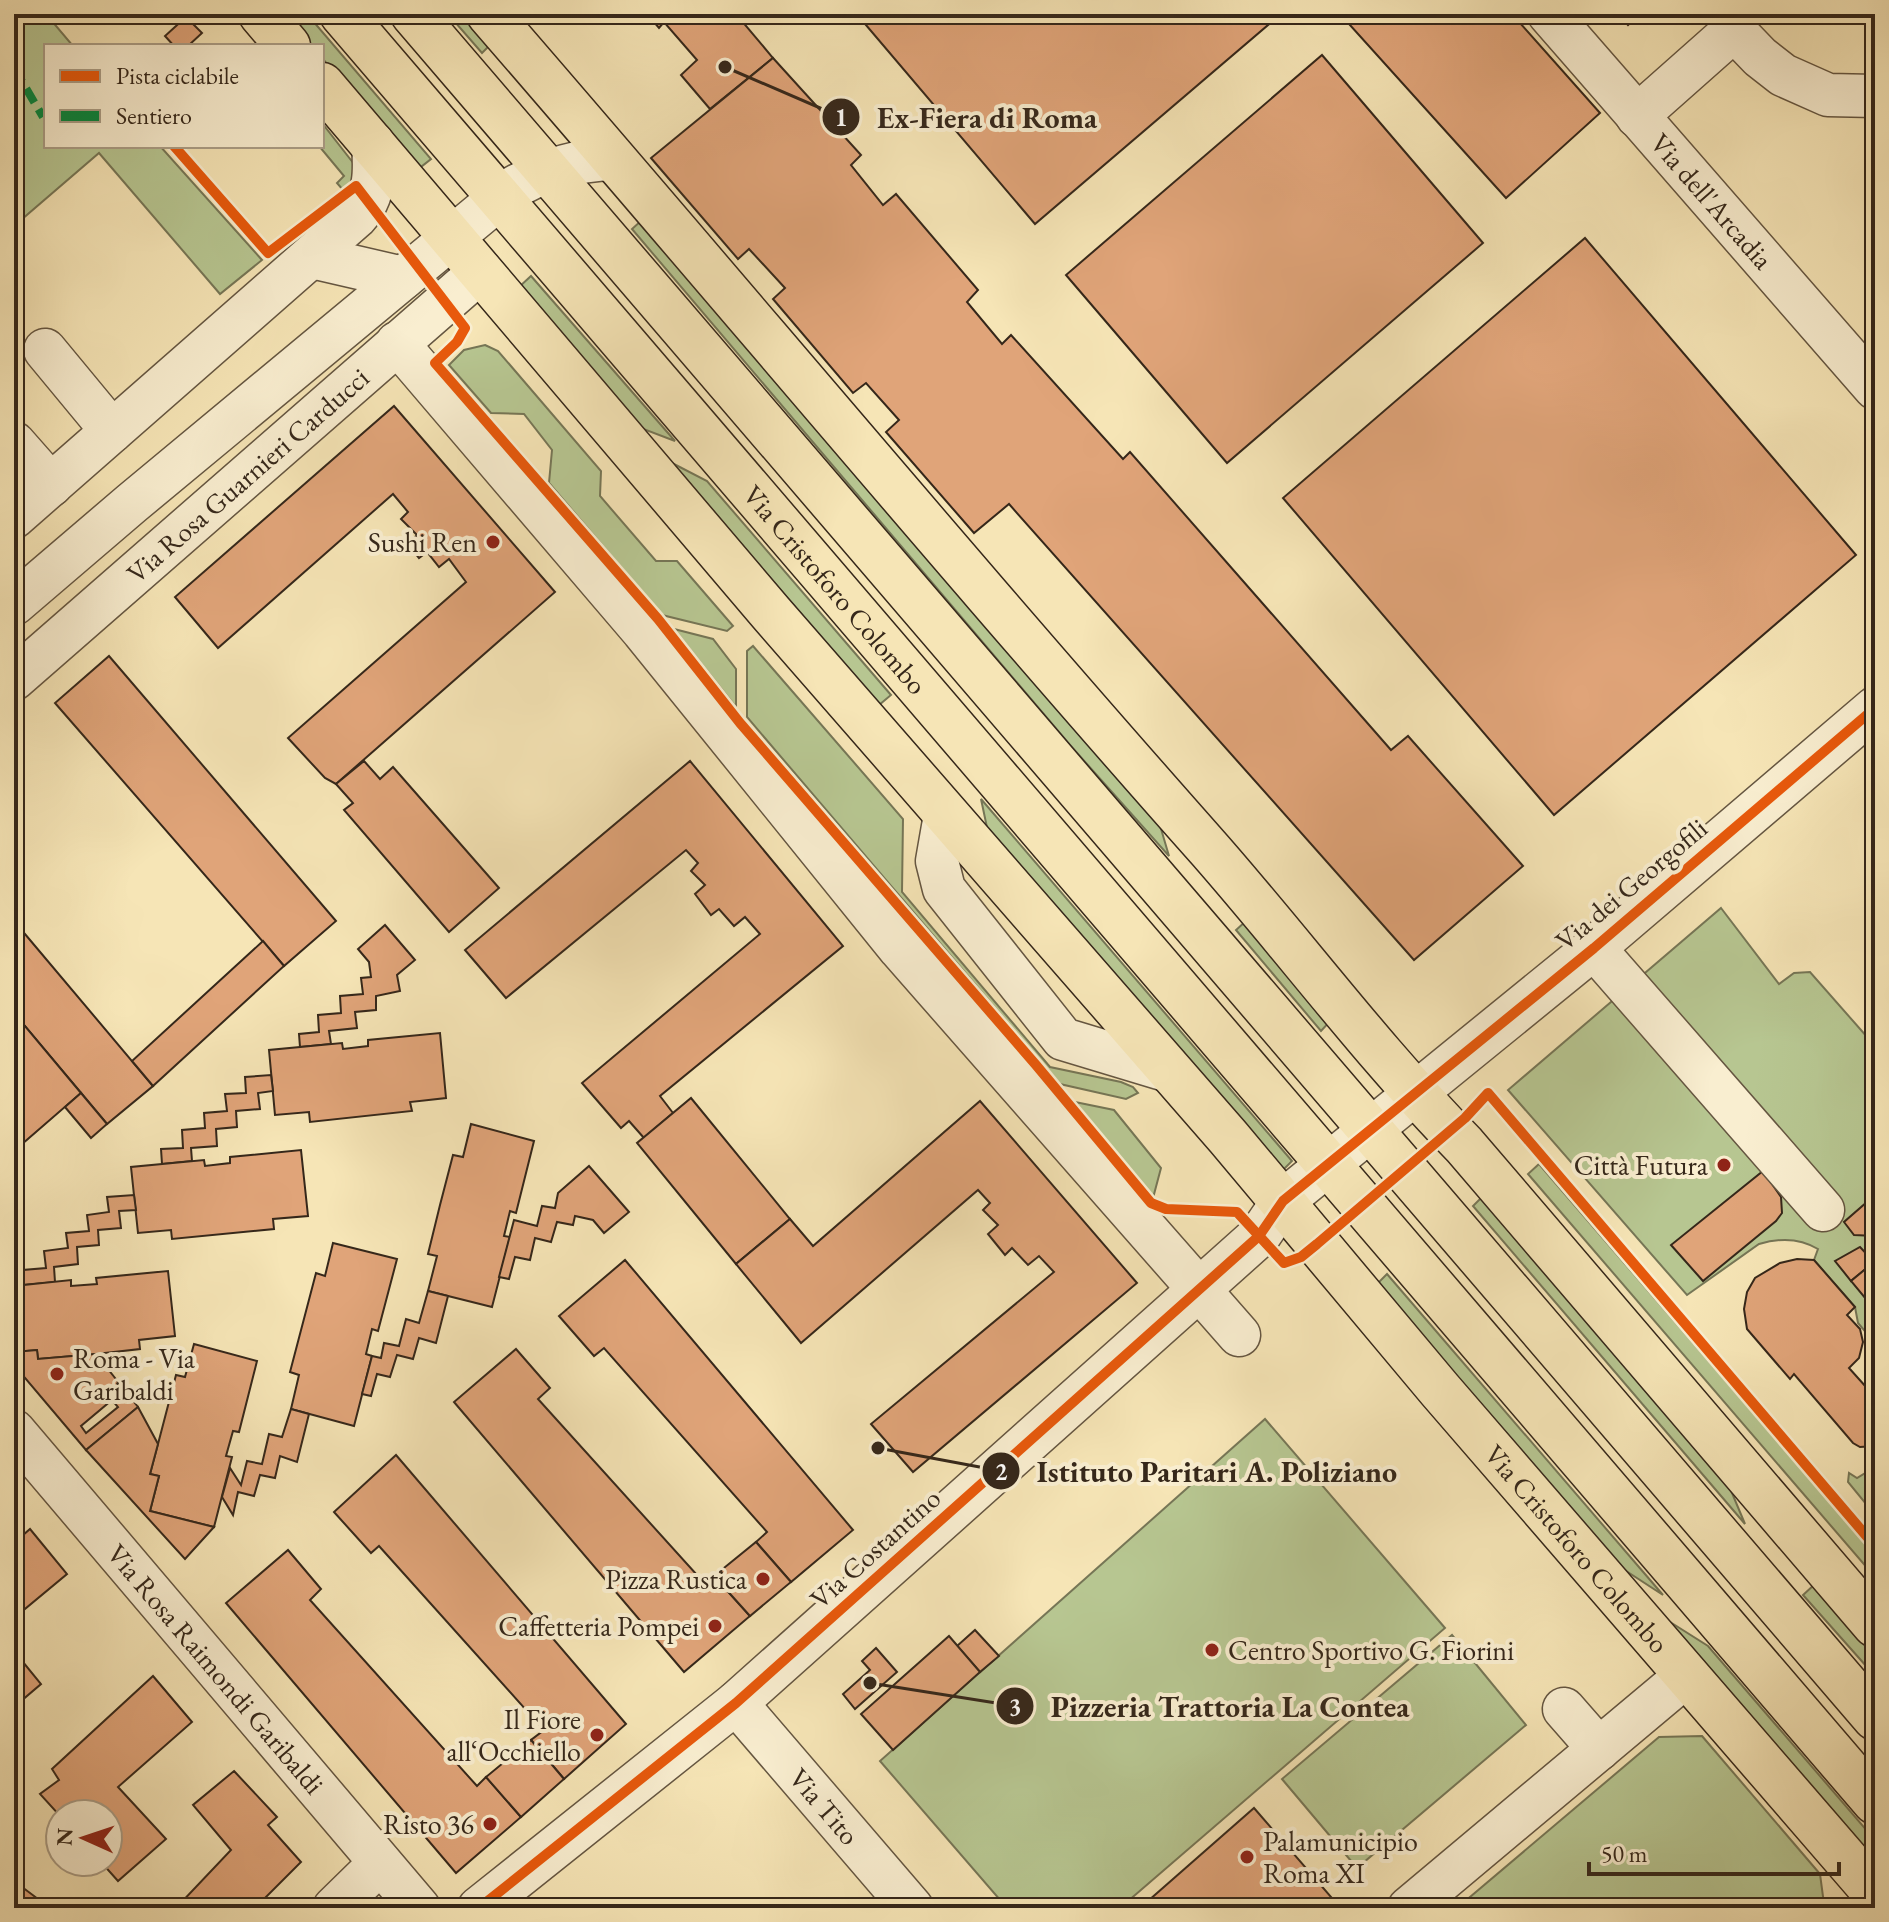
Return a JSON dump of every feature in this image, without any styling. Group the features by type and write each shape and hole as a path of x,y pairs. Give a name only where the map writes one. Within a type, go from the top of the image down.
{"main road":[{"path":"261,14 286,44"},
{"name":"Via Cristoforo Colombo","path":"342,14 1875,1802"},
{"name":"Via Cristoforo Colombo","path":"413,14 1875,1718"},
{"path":"489,14 1343,1006 1415,1095 1464,1145 1875,1625"},
{"name":"Via Cristoforo Colombo","path":"324,87 945,815 1283,1201 1440,1390 1875,1894"},
{"path":"619,432 737,474"},
{"path":"945,815 960,734"},
{"path":"1175,812 1196,928"},
{"path":"1738,1467 1787,1615"},
{"path":"1601,1577 1753,1661"}],"street":[{"name":"Via dell'Arcadia","path":"1549,14 1875,388"},
{"path":"1637,116 1733,22 1760,57 1801,85 1828,95 1875,96"},
{"path":"14,517 356,217 368,200 374,182 373,143"},
{"name":"Via Rosa Guarnieri Carducci","path":"14,604 498,198 519,184 547,172 580,162 613,159"},
{"path":"312,257 403,278"},
{"name":"Via Rosa Guarnieri Carducci","path":"14,679 481,271"},
{"path":"397,343 643,631 900,949 1239,1335"},
{"name":"Via Rosa Guarnieri Carducci","path":"45,350 132,503"},
{"path":"14,443 51,485"},
{"name":"Via dei Georgofili","path":"1415,1095 1594,948 1875,708"},
{"path":"945,815 937,861 944,889 1063,1039 1169,1071"},
{"path":"1594,948 1823,1210"},
{"path":"1283,1201 1415,1095"},
{"name":"Via Costantino","path":"479,1908 736,1703 1259,1236 1283,1201"},
{"name":"Via Rosa Raimondi Garibaldi","path":"14,1431 419,1908"},
{"path":"1409,1908 1687,1675"},
{"name":"Via Tito","path":"736,1703 912,1908"},
{"path":"1564,1709 1599,1749"},
{"path":"334,1908 380,1863"},
{"path":"1861,1908 1875,1894"}],"green space":[{"path":"14,14 46,14 71,44 44,44 44,148 162,148 262,260 220,294 99,153 14,226"},
{"path":"284,14 307,14 431,159 417,170 324,60 324,44 309,44"},
{"path":"448,14 465,14 491,44 482,53"},
{"path":"324,126 354,164 352,185 343,190 337,183 344,176 321,148 324,148"},
{"path":"642,220 1159,822 1169,856 1070,745 632,229"},
{"path":"531,276 675,441 638,427 519,287"},
{"path":"485,345 498,351 601,471 600,496 656,561 677,561 733,626 727,631 662,615 549,483 552,450 524,414 491,413 449,365 464,350"},
{"path":"672,463 707,481 891,695 879,705"},
{"path":"674,629 713,639 736,669 736,707"},
{"path":"753,646 903,819 902,892 1050,1067 1121,1082 1138,1093 1126,1099 1060,1084 747,717 747,651"},
{"path":"981,799 1292,1161 1281,1172 989,837"},
{"name":"Città Futura","path":"1721,908 1779,984 1794,973 1810,972 1875,1046 1875,1343 1858,1323 1855,1307 1814,1260 1818,1249 1797,1241 1759,1244 1687,1295 1508,1090"},
{"path":"1246,921 1332,1019 1321,1031 1236,930"},
{"path":"1075,1102 1114,1110 1161,1168 1153,1198"},
{"path":"1539,1164 1875,1554 1875,1577 1528,1174"},
{"path":"1484,1195 1727,1481 1745,1524 1473,1206"},
{"path":"1387,1274 1663,1595 1617,1565 1377,1284"},
{"name":"Centro Sportivo G. Fiorini","path":"1265,1419 1445,1628 1120,1908 1007,1908 880,1761"},
{"path":"1875,1467 1875,1515 1848,1482 1849,1473 1857,1478"},
{"path":"1815,1584 1875,1653 1875,1676 1803,1595"},
{"path":"1659,1615 1708,1646 1875,1840 1875,1865"},
{"path":"1452,1635 1526,1725 1357,1868 1282,1779"},
{"path":"1702,1736 1820,1874 1824,1904 1820,1908 1457,1908 1659,1737"}],"building":[{"path":"647,14 736,14 773,58 710,109 681,75 697,60 664,22 659,28"},
{"path":"864,14 1281,14 1035,224 860,18"},
{"path":"1340,14 1512,14 1600,113 1506,198"},
{"path":"1618,14 1640,14 1628,25"},
{"path":"186,17 202,33 190,44 172,44 165,36"},
{"path":"1322,55 1483,243 1227,463 1066,275"},
{"path":"773,58 861,155 851,165 883,205 896,194 978,290 967,302 1002,344 1011,335 1123,459 1130,452 1391,750 1408,736 1523,866 1414,960 1009,504 974,533 886,432 899,420 866,383 853,393 773,299 785,288 749,249 738,259 651,158"},
{"path":"1585,238 1856,555 1554,815 1283,498"},
{"path":"394,406 555,592 336,784 325,778 288,738 466,582 449,559 439,567 427,552 419,558 408,544 417,535 401,519 408,512 393,494 218,648 175,597"},
{"path":"109,656 336,921 284,966 55,703"},
{"path":"364,761 380,779 393,767 499,888 449,932 344,810 353,803 336,784"},
{"path":"690,761 843,946 660,1096 673,1113 644,1138 629,1121 621,1128 582,1083 760,934 745,917 734,926 719,909 711,915 695,894 705,885 691,871 698,863 686,850 506,998 465,950"},
{"path":"14,921 153,1086 107,1124 14,1013"},
{"path":"385,925 415,960 397,975 400,991 376,996 376,1010 355,1012 357,1028 329,1031 331,1044 300,1047 299,1034 319,1032 318,1015 341,1013 340,996 363,994 361,978 371,977 369,962 358,949"},
{"path":"263,941 284,966 153,1086 132,1061"},
{"path":"14,1013 81,1093 14,1151"},
{"path":"440,1033 446,1098 410,1102 412,1111 310,1122 309,1112 275,1115 269,1050 342,1043 343,1049 368,1046 368,1040"},
{"path":"271,1075 273,1091 258,1093 260,1109 236,1111 237,1127 216,1129 217,1146 191,1148 192,1161 162,1164 161,1149 183,1148 182,1130 205,1128 204,1113 227,1111 225,1094 246,1093 245,1077"},
{"path":"81,1093 107,1124 91,1138 65,1107"},
{"path":"691,1098 790,1219 736,1264 637,1143"},
{"path":"980,1101 1137,1283 913,1472 871,1424 1054,1272 1039,1256 1028,1265 1012,1248 1005,1255 988,1234 998,1225 983,1210 990,1203 978,1190 801,1343 736,1264 790,1219 813,1246"},
{"path":"471,1124 534,1141 516,1213 510,1211 504,1236 510,1237 492,1307 428,1291 437,1256 428,1254 440,1205 453,1155 463,1157"},
{"path":"301,1150 308,1216 273,1219 274,1229 172,1239 171,1230 138,1233 131,1167 204,1160 205,1166 230,1163 230,1157"},
{"path":"589,1166 629,1212 604,1233 593,1220 575,1216 573,1225 557,1222 551,1242 535,1238 530,1260 515,1257 509,1279 499,1277 514,1220 537,1226 542,1206 555,1208 558,1193"},
{"path":"1763,1171 1781,1197 1782,1213 1703,1281 1671,1245"},
{"path":"134,1195 136,1210 119,1211 121,1228 98,1230 99,1245 77,1247 78,1264 54,1267 55,1282 24,1285 23,1270 46,1268 44,1251 68,1248 66,1233 89,1231 87,1215 109,1212 107,1197"},
{"path":"1875,1195 1875,1236 1854,1235 1844,1222"},
{"path":"333,1243 397,1259 378,1331 372,1329 366,1354 372,1356 354,1426 291,1409 299,1375 290,1372 316,1273 325,1276"},
{"path":"1860,1247 1874,1262 1851,1281 1835,1261"},
{"path":"1797,1259 1814,1260 1855,1307 1847,1315 1860,1329 1863,1342 1859,1358 1849,1368 1875,1397 1875,1446 1860,1447 1853,1443 1794,1374 1790,1379 1747,1329 1744,1309 1747,1292 1755,1278 1780,1263"},
{"path":"625,1260 853,1530 791,1582 756,1542 767,1532 604,1348 594,1356 559,1316"},
{"path":"1875,1262 1875,1310 1851,1281"},
{"path":"168,1271 175,1336 139,1340 140,1349 96,1354 38,1359 37,1350 14,1352 14,1286 71,1280 71,1286 97,1284 96,1278"},
{"path":"428,1291 448,1296 436,1343 419,1338 413,1359 397,1355 390,1377 377,1374 371,1396 362,1394 372,1356 381,1358 384,1343 399,1346 406,1319 419,1323"},
{"path":"194,1344 257,1361 239,1432 233,1431 226,1456 232,1457 214,1527 150,1511 159,1476 150,1474 176,1375 185,1377"},
{"path":"516,1349 550,1388 538,1399 706,1585 714,1576 750,1616 684,1672 454,1402"},
{"path":"37,1350 38,1359 96,1354 138,1407 86,1450 14,1365 14,1352","holes":["112,1400 118,1407 86,1433 81,1426"]},
{"path":"138,1407 158,1444 150,1474 159,1476 150,1511 214,1527 185,1559 86,1450"},
{"path":"291,1409 309,1414 297,1462 280,1456 275,1478 260,1475 254,1496 238,1492 233,1515 222,1497 230,1468 241,1485 247,1461 262,1464 269,1434 282,1437"},
{"path":"396,1455 626,1724 564,1779 531,1740 544,1730 379,1546 371,1553 334,1512"},
{"path":"30,1529 67,1574 14,1618 14,1543"},
{"path":"756,1542 791,1582 750,1616 714,1576"},
{"path":"288,1550 321,1589 310,1600 477,1786 486,1777 521,1817 456,1873 226,1603"},
{"path":"975,1630 999,1656 980,1672 957,1646"},
{"path":"949,1636 980,1672 893,1750 861,1714"},
{"path":"876,1648 897,1672 855,1709 843,1694 870,1670 862,1661"},
{"path":"14,1651 41,1684 14,1707"},
{"path":"153,1676 192,1722 118,1787 166,1839 124,1876 124,1798 44,1798 40,1794 59,1780 52,1769"},
{"path":"531,1740 564,1779 521,1817 486,1777"},
{"path":"234,1771 277,1817 268,1825 301,1862 255,1908 176,1908 231,1850 193,1805"},
{"name":"Palamunicipio Roma XI","path":"1254,1808 1338,1905 1336,1908 1140,1908"},
{"path":"14,1881 50,1908 14,1908"}],"marked path":[{"path":"14,68 43,117"}],"cycle path":[{"path":"176,148 268,253 356,186 465,328 457,342 435,363 658,619 740,723 1036,1065 1151,1203 1166,1209 1237,1212 1284,1263 1301,1257 1317,1244 1465,1118 1488,1093 1875,1546"},
{"path":"479,1908 736,1703 1259,1236 1283,1201 1594,948 1875,708"}],"place":[{"name":"Ex-Fiera di Roma","path":"725,67"},
{"name":"Sushi Ren","path":"493,542"},
{"name":"Città Futura","path":"1724,1165"},
{"name":"Roma - Via Garibaldi","path":"57,1374"},
{"name":"Istituto Paritari A. Poliziano","path":"878,1448"},
{"name":"Pizza Rustica","path":"763,1579"},
{"name":"Caffetteria Pompei","path":"715,1626"},
{"name":"Centro Sportivo G. Fiorini","path":"1212,1650"},
{"name":"Pizzeria Trattoria La Contea","path":"870,1683"},
{"name":"Il Fiore all‘Occhiello","path":"597,1735"},
{"name":"Risto 36","path":"490,1824"},
{"name":"Palamunicipio Roma XI","path":"1247,1857"}]}
